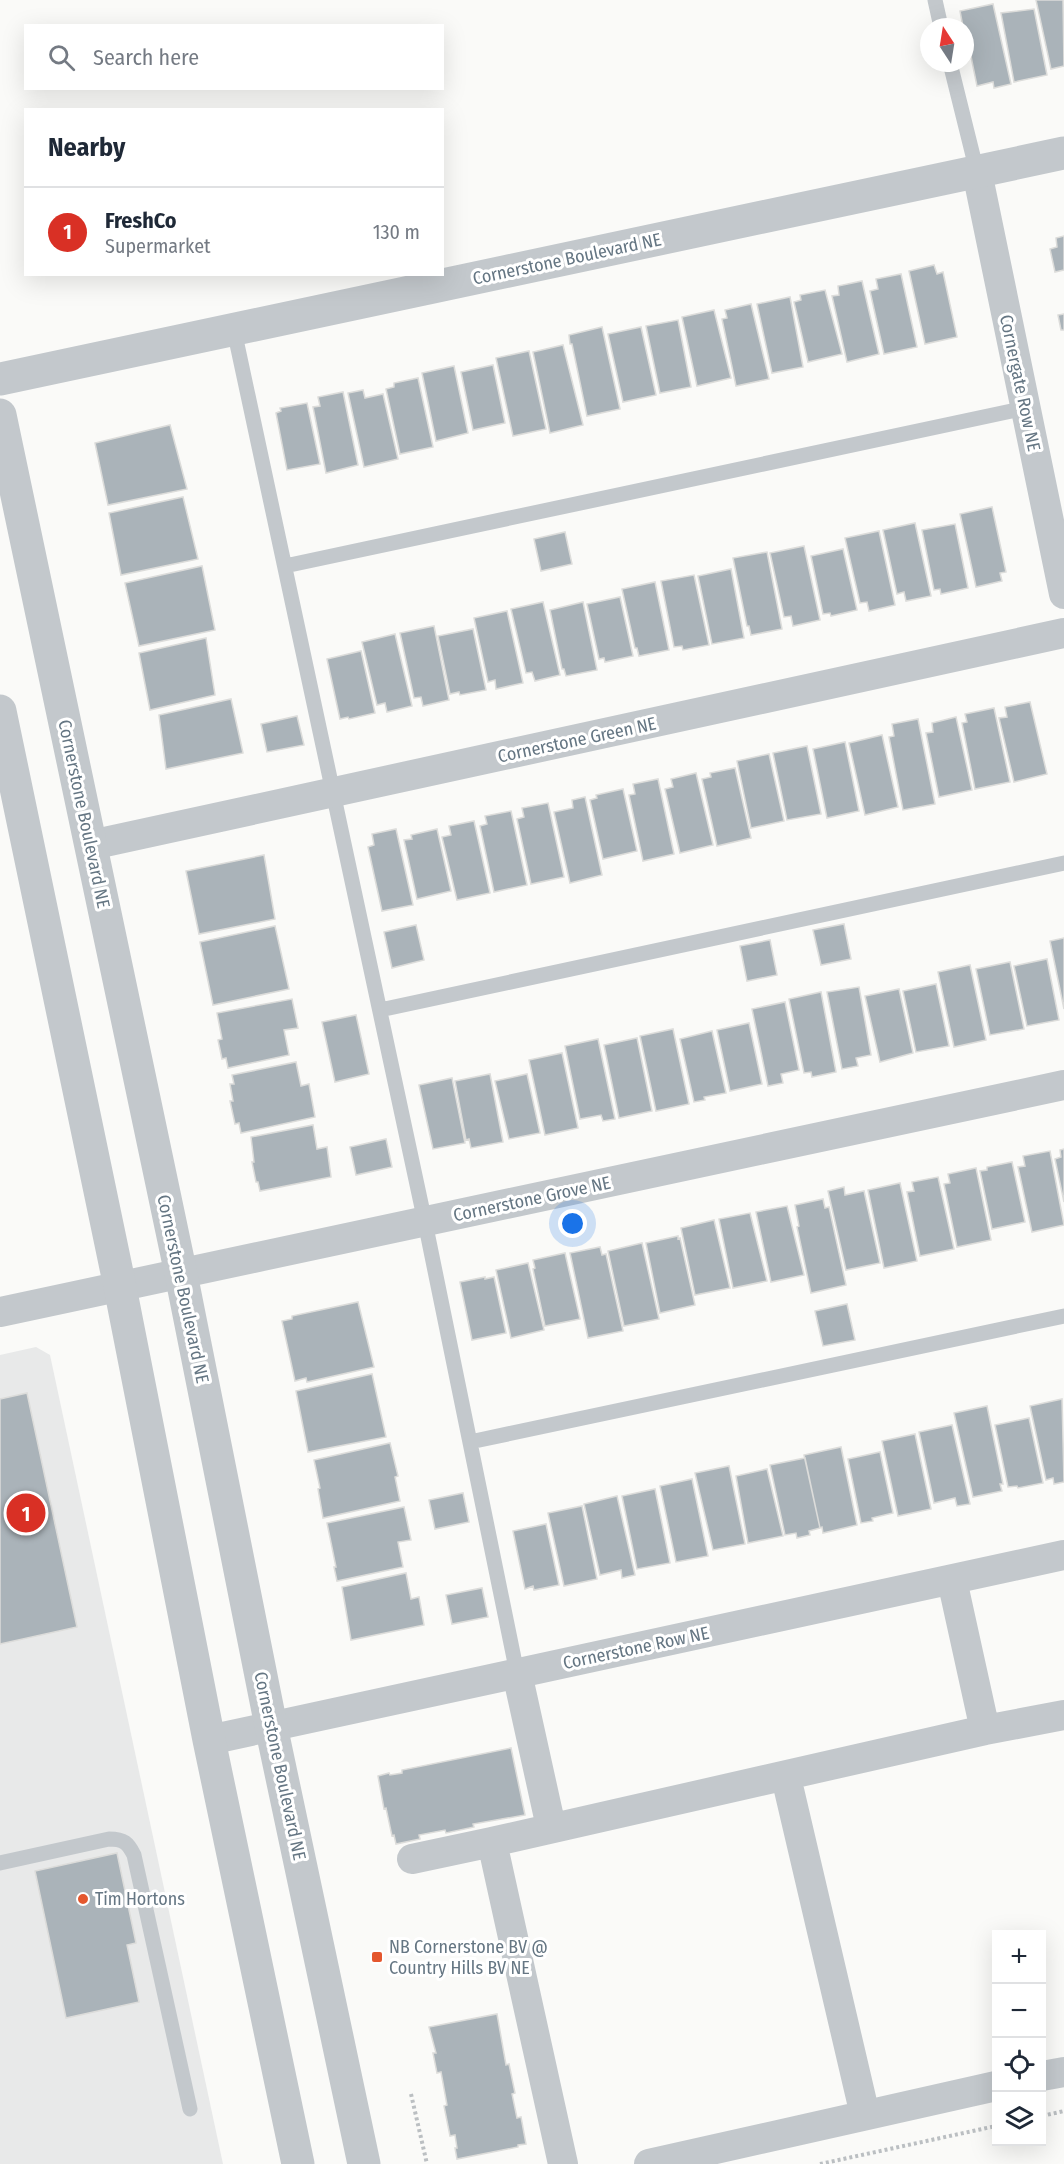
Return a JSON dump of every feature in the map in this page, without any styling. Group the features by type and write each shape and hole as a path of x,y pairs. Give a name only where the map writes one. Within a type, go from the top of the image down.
{"street":[{"name":"Cornerstone Boulevard NE","path":"0,379 1064,153"},
{"name":"Cornergate Row NE","path":"977,172 1064,594"},
{"name":"Cornerstone Boulevard NE","path":"0,415 181,1274 271,1726 364,2164"},
{"name":"Cornerstone Green NE","path":"91,845 334,794 1064,633"},
{"path":"0,711 120,1287 208,1740 298,2164"},
{"name":"Cornerstone Grove NE","path":"0,1312 1064,1085"},
{"name":"Cornerstone Row NE","path":"208,1740 1064,1556"},
{"path":"952,1580 985,1730"},
{"path":"517,1673 551,1827"},
{"path":"412,1859 786,1777 985,1730 1064,1715"},
{"path":"786,1777 865,2115"},
{"path":"492,1842 563,2164"},
{"path":"1046,2075 1064,2072"},
{"path":"649,2164 992,2087"}],"lane":[{"path":"935,0 939,18"},
{"path":"952,72 977,172"},
{"path":"234,330 425,1222 517,1673"},
{"path":"285,566 1026,408"},
{"path":"380,1010 1064,863"},
{"path":"470,1442 1064,1316"},
{"path":"0,1863 109,1839 121,1839 128,1844 134,1855 190,2109"}],"path":[{"path":"411,2094 427,2164"},
{"path":"1046,2115 1064,2111"},
{"path":"820,2164 992,2127"}],"shaded area":[{"path":"36,1347 50,1355 223,2164 0,2164 0,1355"}],"building":[{"path":"1036,0 1063,0 1064,66 1051,69"},
{"path":"993,4 1011,84 994,88 993,82 977,86 974,71 974,18 961,18 960,11"},
{"path":"1034,9 1047,75 1014,82 1001,13"},
{"path":"1064,236 1064,270 1055,272 1050,249 1057,247 1056,238"},
{"path":"934,265 937,274 943,272 957,337 925,344 909,271"},
{"path":"901,274 917,347 884,354 870,291 878,289 876,279"},
{"path":"862,281 879,354 847,362 832,296 839,295 838,286"},
{"path":"825,290 842,354 808,362 794,302 801,300 800,295"},
{"path":"790,297 803,367 772,373 757,304"},
{"path":"751,304 769,379 736,386 722,319 727,318 725,310"},
{"path":"714,310 731,378 697,386 682,317"},
{"path":"1064,314 1064,330 1061,330 1058,315"},
{"path":"678,320 691,387 660,393 646,326"},
{"path":"602,327 620,409 587,416 569,335"},
{"path":"641,327 656,395 623,402 608,334"},
{"path":"563,345 583,425 550,433 533,352"},
{"path":"529,351 546,429 513,436 496,358"},
{"path":"493,365 505,423 473,430 461,372"},
{"path":"454,366 468,433 436,441 422,373"},
{"path":"418,378 433,447 400,454 386,389 394,387 394,383"},
{"path":"363,390 365,398 383,394 398,459 364,467 348,393"},
{"path":"343,392 358,465 326,473 313,407 320,406 318,397"},
{"path":"307,403 320,464 287,470 276,413 281,411 280,408"},
{"path":"170,425 187,489 108,505 95,443"},
{"path":"183,497 198,559 121,575 109,513"},
{"path":"992,507 1006,572 1000,573 1002,581 976,587 960,514"},
{"path":"915,523 931,596 906,601 904,592 897,594 883,530"},
{"path":"955,524 968,588 941,594 940,589 934,590 922,530"},
{"path":"879,531 895,605 869,611 867,602 860,603 845,538"},
{"path":"565,532 572,564 541,571 534,539"},
{"path":"804,546 820,620 793,626 791,616 784,617 770,553"},
{"path":"843,549 857,610 831,616 830,613 823,614 811,556"},
{"path":"767,552 782,629 751,635 749,626 747,626 733,558"},
{"path":"202,566 215,630 139,646 125,583"},
{"path":"731,569 744,638 712,644 698,576"},
{"path":"694,575 709,645 683,650 682,646 674,647 661,581"},
{"path":"655,582 669,650 639,656 635,648 622,589"},
{"path":"620,597 633,656 605,662 604,658 599,659 587,604"},
{"path":"543,602 560,675 535,681 532,672 526,673 511,609"},
{"path":"583,602 597,670 566,676 562,669 550,610"},
{"path":"507,611 523,683 496,689 495,680 488,682 474,618"},
{"path":"434,626 449,700 423,706 421,697 414,698 400,633"},
{"path":"473,629 486,690 460,695 459,692 450,694 438,636"},
{"path":"395,634 412,706 387,712 385,703 377,705 362,642"},
{"path":"206,638 215,695 150,710 139,653"},
{"path":"361,651 375,713 340,719 327,659"},
{"path":"231,699 243,753 166,769 159,715"},
{"path":"1030,702 1047,774 1014,782 999,718 1007,717 1005,707"},
{"path":"994,708 1010,782 975,789 962,723 967,722 965,714"},
{"path":"297,716 304,745 267,752 261,724"},
{"path":"956,717 972,790 939,797 926,733 933,732 932,723"},
{"path":"918,719 935,804 903,810 889,737 894,736 892,724"},
{"path":"882,735 898,807 865,815 849,743"},
{"path":"845,742 859,811 827,818 813,749"},
{"path":"807,746 821,814 787,820 773,753"},
{"path":"769,754 784,821 751,828 737,761"},
{"path":"735,768 751,838 717,846 702,779 711,777 710,773"},
{"path":"696,773 713,845 680,853 665,789 673,787 671,779"},
{"path":"658,779 674,854 643,861 629,795 635,794 633,784"},
{"path":"623,789 637,851 603,859 590,800 597,798 596,795"},
{"path":"585,797 602,875 570,883 554,812 573,808 572,800"},
{"path":"548,803 564,877 531,884 517,819 524,817 522,808"},
{"path":"511,811 527,885 494,892 480,826 487,824 485,816"},
{"path":"474,821 490,893 457,900 442,837 451,835 449,826"},
{"path":"396,829 413,905 382,911 368,847 374,845 372,834"},
{"path":"437,829 451,891 417,899 404,840 412,839 411,835"},
{"path":"264,855 275,919 199,934 186,871"},
{"path":"844,924 851,959 821,965 813,930"},
{"path":"416,925 424,960 392,968 384,932"},
{"path":"275,926 289,989 213,1005 200,942"},
{"path":"1064,938 1064,1009 1050,941"},
{"path":"770,940 777,975 747,981 740,946"},
{"path":"1047,959 1059,1020 1027,1026 1014,966"},
{"path":"1010,962 1024,1029 990,1035 976,969"},
{"path":"970,965 986,1040 954,1047 938,972"},
{"path":"936,984 949,1046 916,1052 903,991"},
{"path":"859,987 871,1055 856,1058 858,1066 842,1069 827,992"},
{"path":"899,989 913,1053 880,1062 865,996"},
{"path":"821,992 836,1072 812,1077 811,1072 804,1073 789,999"},
{"path":"292,999 298,1028 284,1030 289,1055 228,1068 226,1058 222,1059 218,1040 222,1039 217,1013"},
{"path":"785,1002 799,1070 781,1074 783,1083 768,1086 752,1009"},
{"path":"356,1015 369,1074 335,1082 322,1022"},
{"path":"749,1023 762,1084 730,1091 717,1030"},
{"path":"673,1029 689,1104 656,1111 640,1036"},
{"path":"712,1031 726,1093 704,1097 705,1100 694,1102 680,1039"},
{"path":"637,1038 652,1111 619,1118 604,1045"},
{"path":"598,1039 615,1119 603,1121 601,1115 580,1119 565,1046"},
{"path":"562,1053 578,1128 545,1135 529,1060"},
{"path":"296,1062 301,1086 309,1084 315,1117 241,1133 239,1123 235,1124 230,1101 233,1101 230,1084 234,1084 232,1075"},
{"path":"490,1074 503,1142 471,1148 469,1139 466,1140 455,1081"},
{"path":"527,1074 540,1133 509,1139 495,1081"},
{"path":"452,1078 465,1143 433,1149 419,1085"},
{"path":"313,1125 317,1149 327,1147 331,1177 260,1191 252,1162 254,1162 251,1137"},
{"path":"386,1139 392,1167 356,1175 350,1147"},
{"path":"1064,1149 1064,1202 1055,1159 1061,1157 1060,1150"},
{"path":"1050,1151 1064,1225 1032,1232 1018,1167 1025,1166 1023,1156"},
{"path":"1012,1162 1025,1222 992,1229 980,1171 987,1170 987,1167"},
{"path":"976,1168 991,1240 957,1247 944,1184 950,1183 948,1174"},
{"path":"938,1177 954,1249 920,1256 907,1192 914,1191 912,1182"},
{"path":"900,1183 917,1261 884,1268 868,1190"},
{"path":"844,1187 845,1195 864,1191 880,1263 846,1270 828,1191"},
{"path":"823,1199 825,1208 829,1207 846,1285 811,1293 797,1227 799,1226 795,1205"},
{"path":"787,1206 804,1275 771,1282 756,1212"},
{"path":"750,1213 767,1281 733,1288 719,1219"},
{"path":"714,1220 730,1288 695,1295 681,1228"},
{"path":"678,1236 695,1305 660,1313 646,1243"},
{"path":"642,1243 659,1319 624,1326 608,1251"},
{"path":"600,1247 602,1255 606,1254 623,1331 588,1338 570,1253"},
{"path":"565,1253 580,1319 545,1326 533,1260"},
{"path":"528,1263 544,1330 511,1338 496,1270"},
{"path":"485,1277 485,1279 494,1277 506,1333 472,1340 460,1282"},
{"path":"358,1302 374,1367 307,1382 306,1378 295,1381 282,1321 292,1319 292,1316"},
{"path":"847,1304 855,1340 823,1346 815,1311"},
{"path":"372,1374 386,1437 308,1452 296,1391"},
{"path":"27,1393 77,1627 0,1644 0,1399"},
{"path":"1062,1399 1064,1482 1054,1484 1053,1478 1046,1480 1030,1406"},
{"path":"987,1406 1003,1484 1000,1484 1002,1491 973,1497 954,1413"},
{"path":"1029,1418 1043,1483 1018,1488 1017,1486 1008,1487 995,1425"},
{"path":"952,1425 970,1504 957,1506 955,1498 934,1503 919,1432"},
{"path":"915,1434 931,1509 898,1516 882,1441"},
{"path":"390,1443 398,1476 395,1477 400,1501 323,1518 314,1460"},
{"path":"841,1447 857,1525 823,1533 804,1455"},
{"path":"880,1452 893,1513 861,1523 848,1459"},
{"path":"805,1458 820,1528 809,1531 810,1535 797,1538 796,1533 785,1535 770,1465"},
{"path":"729,1466 745,1544 713,1550 695,1473"},
{"path":"767,1469 783,1536 748,1543 736,1476"},
{"path":"692,1479 708,1556 676,1562 660,1486"},
{"path":"655,1489 670,1563 637,1569 622,1496"},
{"path":"463,1493 469,1522 435,1529 429,1500"},
{"path":"617,1496 635,1575 622,1578 621,1570 600,1575 584,1504"},
{"path":"582,1506 597,1579 564,1586 548,1513"},
{"path":"404,1507 411,1540 398,1542 403,1567 337,1581 327,1523"},
{"path":"546,1524 559,1585 534,1590 533,1586 525,1589 513,1531"},
{"path":"406,1573 411,1599 419,1597 424,1625 351,1640 342,1587"},
{"path":"482,1588 488,1617 452,1624 446,1595"},
{"path":"511,1748 525,1815 473,1824 474,1827 446,1833 445,1830 419,1835 420,1839 396,1844 386,1808 384,1809 378,1776 402,1773 402,1770"},
{"path":"117,1853 136,1943 127,1945 139,2002 66,2018 35,1871"},
{"path":"497,2014 506,2065 509,2064 515,2093 512,2094 517,2118 521,2117 526,2144 457,2159 455,2135 450,2136 441,2072 437,2073 433,2053 436,2053 429,2027"}],"place":[{"name":"FreshCo","path":"26,1513"},
{"name":"Tim Hortons","path":"83,1899"},
{"name":"NB Cornerstone BV @ Country Hills BV NE","path":"377,1957"}]}
